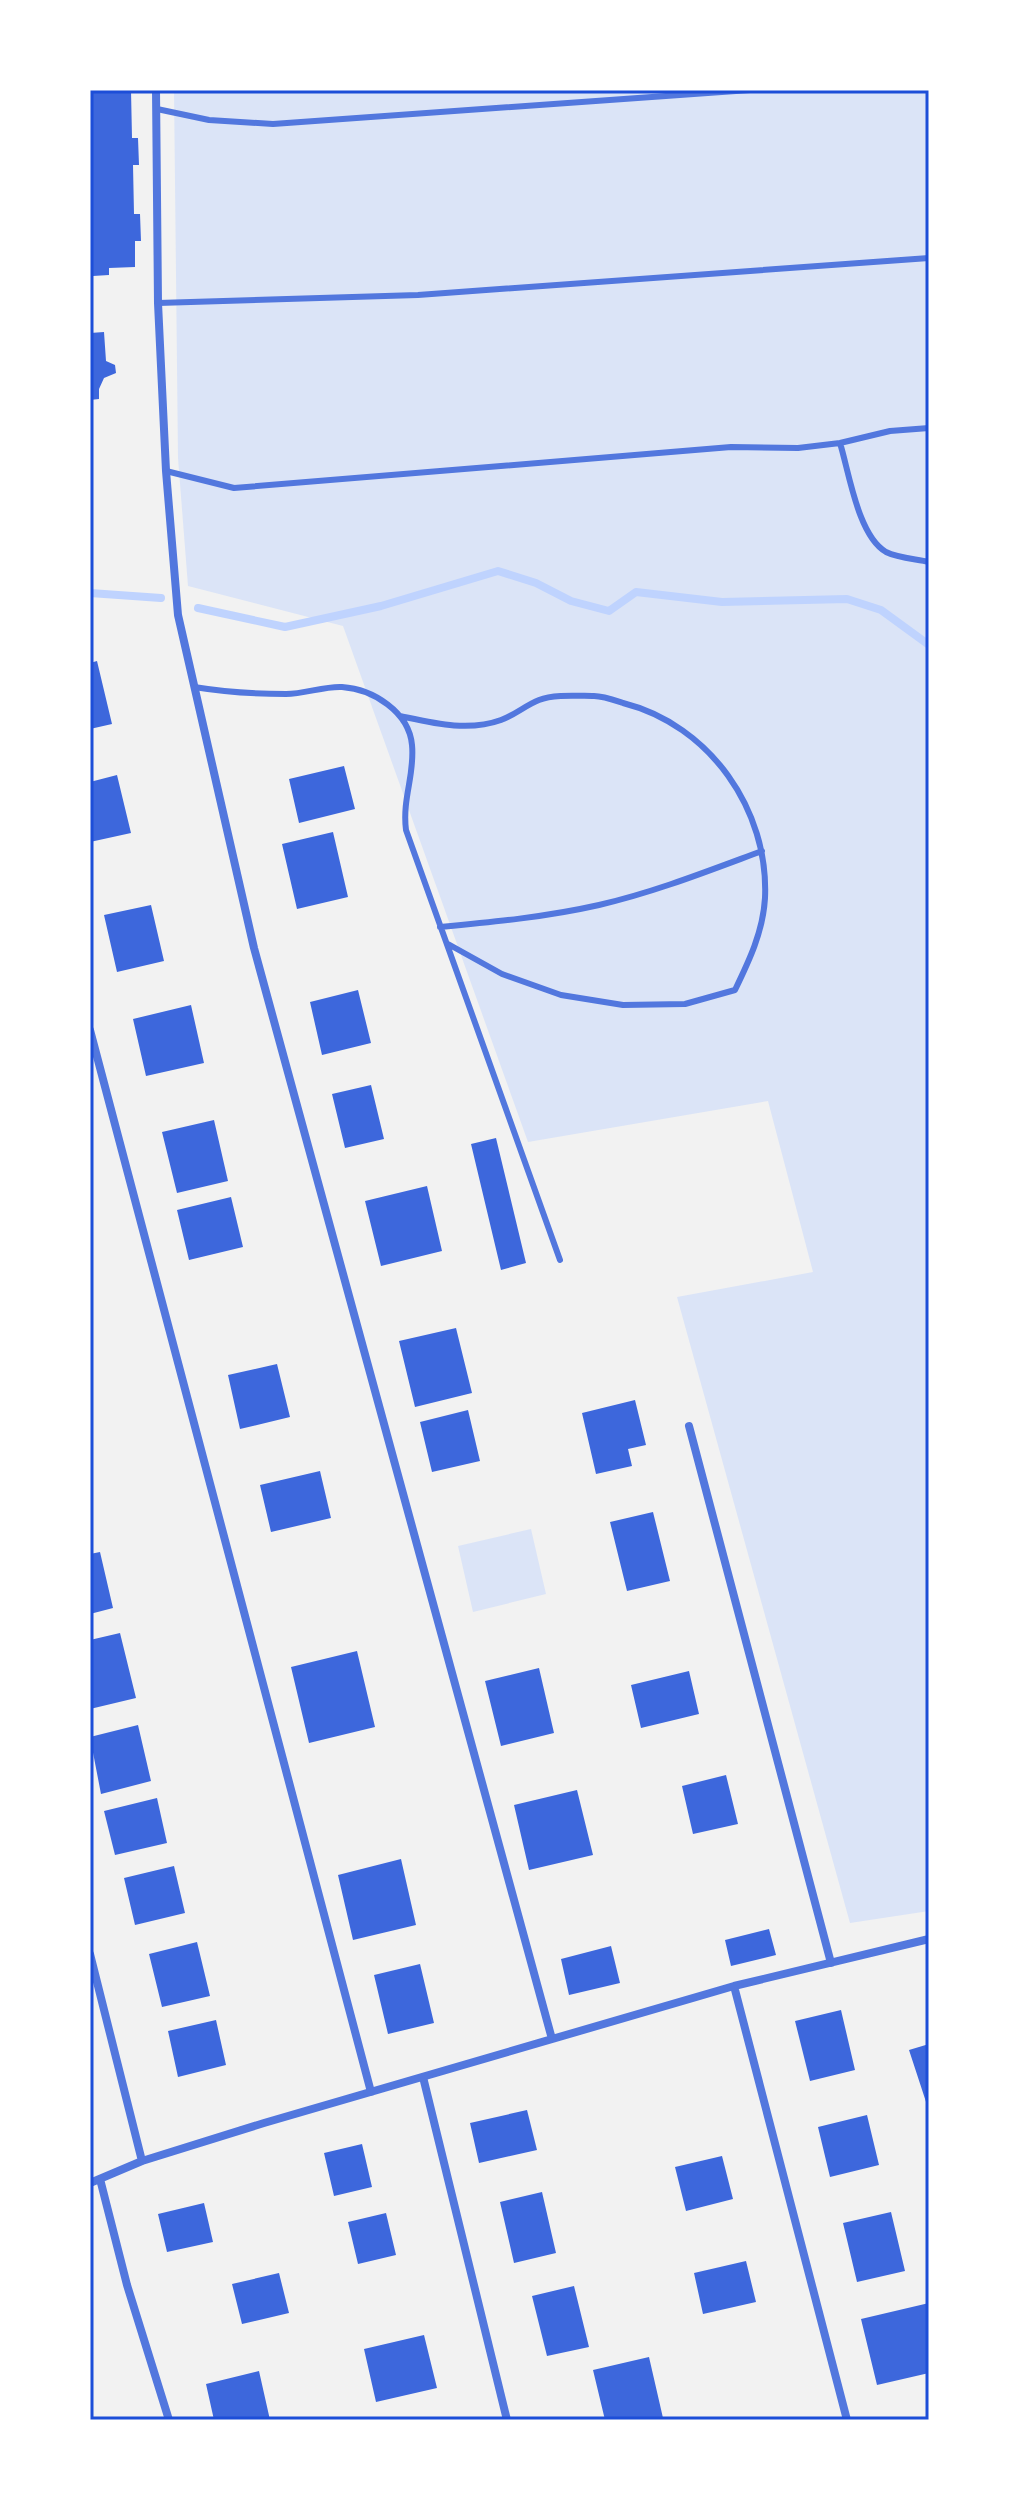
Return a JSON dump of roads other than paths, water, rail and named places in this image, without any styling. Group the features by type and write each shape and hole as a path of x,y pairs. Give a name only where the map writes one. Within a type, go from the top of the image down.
{"street":[{"path":"156,90 158,303 166,471 178,615 254,948 552,2039"},
{"path":"90,1030 371,2092"},
{"path":"689,1426 831,1963"},
{"path":"90,2183 142,2161 734,1986 929,1939"},
{"path":"90,1954 142,2161"},
{"path":"734,1986 847,2420"},
{"path":"423,2077 507,2420"},
{"path":"100,2179 127,2285 169,2420"}],"lane":[{"path":"157,109 209,120 273,124 750,90"},
{"path":"158,303 418,295 929,258"},
{"path":"166,471 234,488 731,447 798,448 840,443 890,431 929,428"},
{"path":"840,443 863,522 873,541 887,552 929,562"},
{"path":"194,687 239,694 295,694 341,687 376,696 400,716 412,742 413,772 407,785 404,811 406,830 560,1260"},
{"path":"400,716 444,726 476,726 502,720 542,699 597,696 644,708 686,732 721,765 747,805 762,851 765,900 756,947 735,990 685,1004 623,1005 561,995 502,974 448,944"},
{"path":"440,927 520,919 599,905 676,883 762,851"}],"waterway":[{"path":"198,608 285,627 381,606 498,571 536,583 571,601 609,611 636,592 722,602 847,599 881,610 929,645"},
{"path":"90,593 161,598"}]}
